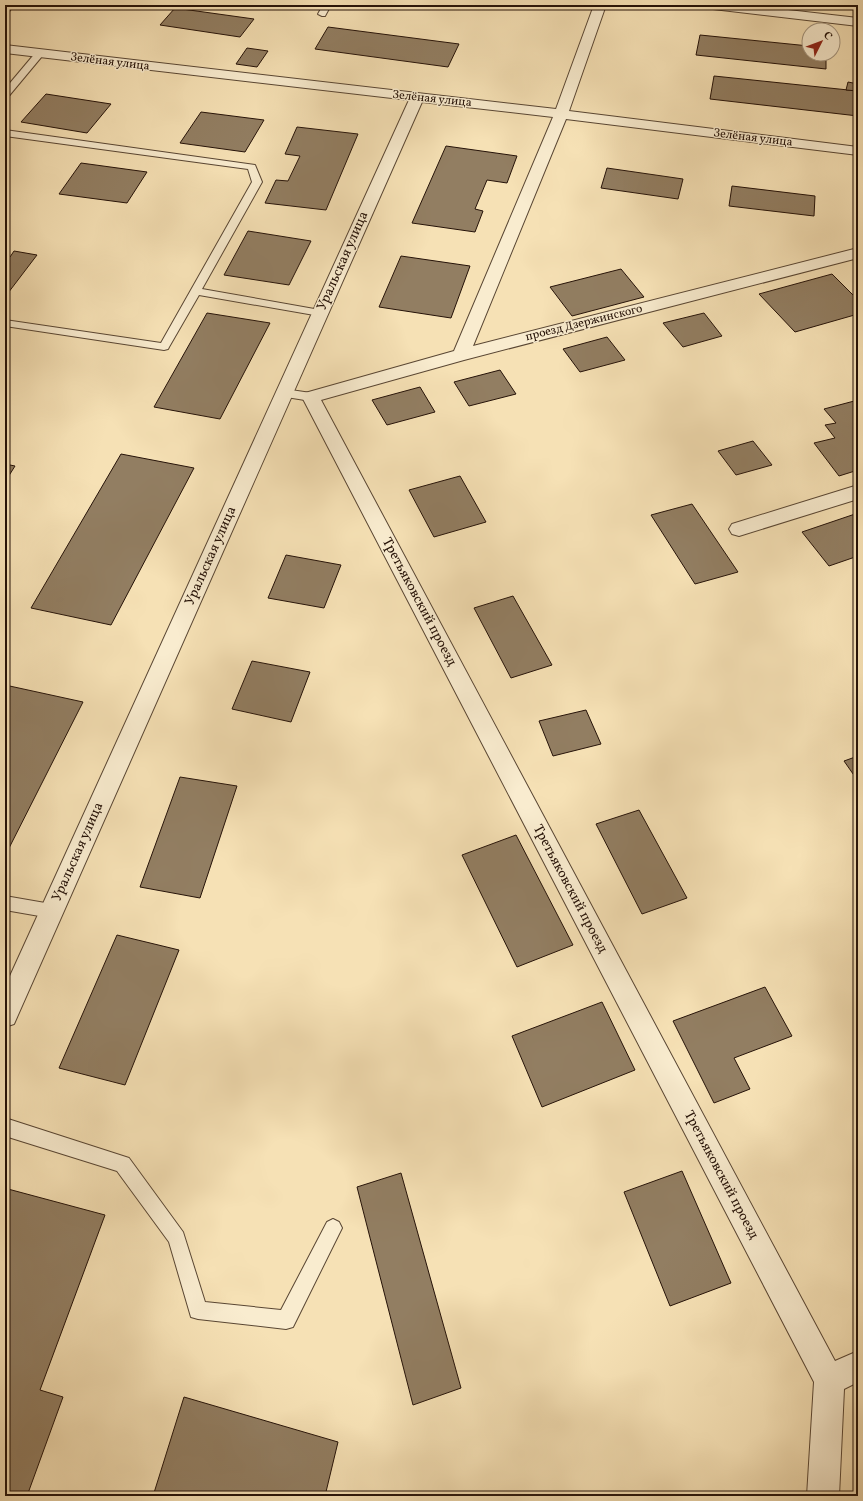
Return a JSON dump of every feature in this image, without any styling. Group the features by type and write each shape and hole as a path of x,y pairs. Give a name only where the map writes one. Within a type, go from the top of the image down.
{"street":[{"path":"461,355 561,114 600,5"},
{"path":"713,5 858,22"},
{"name":"Зелёная улица","path":"5,49 561,114 858,151"},
{"name":"Уральская улица","path":"5,1015 417,98"},
{"name":"проезд Дзержинского","path":"311,397 461,355 858,253"},
{"name":"Третьяковский проезд","path":"311,397 829,1380"},
{"path":"739,529 858,492"},
{"path":"823,1496 829,1380 858,1366"}],"lane":[{"path":"5,11 10,5"},
{"path":"322,14 327,5"},
{"path":"5,95 40,53"},
{"path":"5,133 252,166 257,182 164,347 5,323"},
{"path":"195,291 320,313"},
{"path":"284,393 311,397"},
{"path":"5,902 51,911"},
{"path":"5,1127 123,1164 177,1238 198,1310 286,1320 333,1228"}],"building":[{"path":"175,8 254,19 240,37 160,25"},
{"path":"328,27 459,44 448,67 315,49"},
{"path":"700,35 801,45 801,62 826,62 826,69 696,55"},
{"path":"247,48 268,51 257,67 236,64"},
{"path":"714,76 858,91 858,116 710,99"},
{"path":"848,82 858,84 858,91 846,90"},
{"path":"46,94 111,104 87,133 21,122"},
{"path":"201,112 264,120 245,152 180,143"},
{"path":"297,127 358,134 326,210 265,203 276,180 288,181 300,156 285,154"},
{"path":"446,146 517,156 507,183 487,180 475,209 483,211 475,232 412,223"},
{"path":"81,163 147,172 127,203 59,194"},
{"path":"607,168 683,179 678,199 601,188"},
{"path":"732,186 815,196 814,216 729,206"},
{"path":"248,231 311,241 289,285 224,275"},
{"path":"14,251 37,255 5,297 5,256 10,257"},
{"path":"401,256 470,266 451,318 379,307"},
{"path":"621,269 644,297 572,316 550,287"},
{"path":"832,274 858,300 858,314 795,332 759,294"},
{"path":"207,313 270,323 220,419 154,407"},
{"path":"704,313 722,336 683,347 663,323"},
{"path":"607,337 625,360 580,372 563,349"},
{"path":"500,370 516,394 469,406 454,382"},
{"path":"420,387 435,412 387,425 372,400"},
{"path":"858,400 858,470 839,476 814,443 835,438 825,425 836,423 824,409"},
{"path":"753,441 772,465 736,475 718,451"},
{"path":"121,454 194,468 111,625 31,608"},
{"path":"5,464 15,466 5,482"},
{"path":"460,476 486,522 434,537 409,490"},
{"path":"692,504 738,572 695,584 651,515"},
{"path":"858,513 858,556 829,566 802,532"},
{"path":"286,555 341,565 324,608 268,598"},
{"path":"513,596 552,665 511,678 474,608"},
{"path":"252,661 310,672 291,722 232,709"},
{"path":"5,685 83,702 5,856"},
{"path":"586,710 601,744 553,756 539,721"},
{"path":"858,756 858,781 844,761"},
{"path":"180,777 237,786 200,898 140,887"},
{"path":"639,810 687,898 642,914 596,824"},
{"path":"516,835 573,945 517,967 462,855"},
{"path":"117,935 179,950 125,1085 59,1068"},
{"path":"765,987 792,1036 734,1058 750,1089 714,1103 673,1021"},
{"path":"602,1002 635,1070 542,1107 512,1036"},
{"path":"682,1171 731,1283 670,1306 624,1192"},
{"path":"401,1173 461,1388 413,1405 357,1187"},
{"path":"8,1189 105,1215 40,1390 63,1397 27,1496 5,1496 5,1197"},
{"path":"184,1397 338,1442 325,1496 153,1496"}]}
